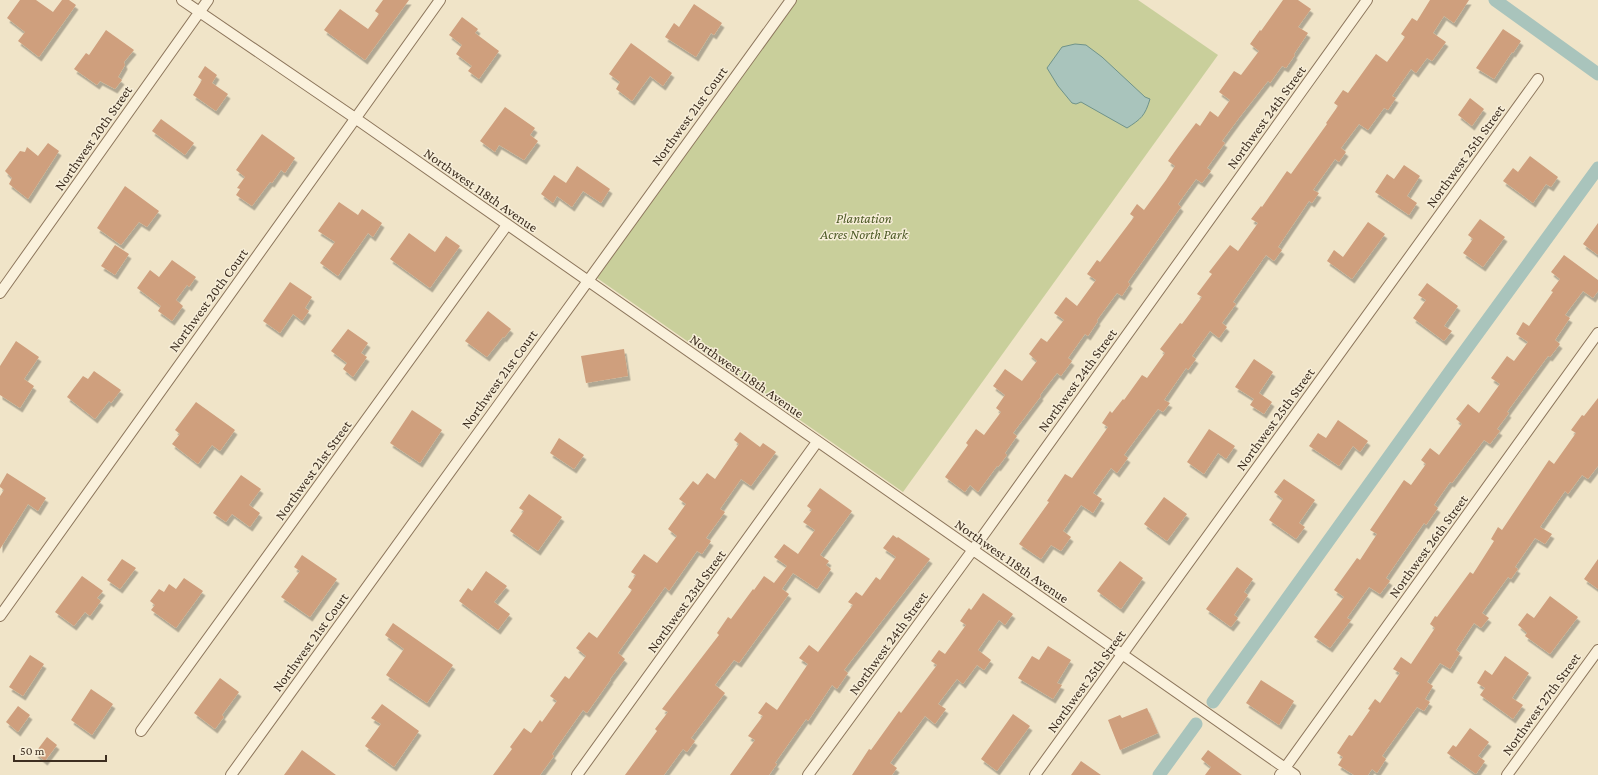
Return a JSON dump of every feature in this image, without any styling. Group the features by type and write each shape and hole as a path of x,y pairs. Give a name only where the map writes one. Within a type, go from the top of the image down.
{"street":[{"name":"Northwest 118th Avenue","path":"182,0 355,118 1123,655 1282,772 1294,775"},
{"name":"Northwest 20th Street","path":"0,293 208,0"},
{"name":"Northwest 20th Court","path":"0,616 440,0"},
{"name":"Northwest 21st Court","path":"231,775 790,0"},
{"name":"Northwest 24th Street","path":"808,775 972,550 1367,0"},
{"name":"Northwest 25th Street","path":"1035,775 1538,78"},
{"name":"Northwest 21st Street","path":"141,731 507,225"},
{"name":"Northwest 26th Street","path":"1282,772 1598,333"},
{"name":"Northwest 23rd Street","path":"577,775 817,442"},
{"name":"Northwest 27th Street","path":"1507,775 1598,650"}],"green space":[{"name":"Plantation Acres North Park","path":"797,0 1138,0 1218,55 903,492 597,278"}],"water":[{"path":"1075,44 1086,45 1102,57 1145,97 1150,99 1144,113 1136,122 1127,128 1081,102 1076,104 1072,103 1058,86 1047,68 1062,47"}],"building":[{"path":"20,0 36,0 53,12 62,0 69,0 76,5 39,57 18,41 25,32 7,18"},
{"path":"383,0 409,0 365,60 324,30 340,9 368,29 379,14 375,11"},
{"path":"1283,0 1298,0 1311,9 1298,27 1308,33 1294,54 1295,55 1286,68 1282,66 1270,83 1268,81 1222,141 1225,143 1207,168 1211,171 1202,183 1196,179 1178,204 1181,207 1128,282 1130,284 1122,296 1117,293 1097,320 1098,321 1088,336 1085,334 1068,358 1072,361 1061,376 1057,373 1040,395 1041,396 1013,433 1017,436 1005,453 1007,455 998,467 997,466 978,492 970,485 965,492 945,477 968,445 966,443 976,429 984,435 1001,412 996,408 1005,395 993,386 1005,369 1022,381 1037,361 1029,354 1041,338 1047,342 1064,320 1054,313 1066,297 1077,306 1096,280 1087,274 1097,260 1100,262 1134,217 1130,214 1137,204 1144,210 1166,180 1175,166 1168,161 1178,147 1196,123 1200,126 1210,111 1218,117 1230,100 1219,92 1234,71 1241,75 1259,51 1250,44"},
{"path":"1430,0 1469,0 1454,23 1444,16 1433,33 1446,42 1432,61 1427,58 1416,73 1411,69 1392,96 1396,98 1388,110 1384,108 1368,130 1359,124 1341,148 1346,152 1339,162 1335,159 1313,190 1319,193 1312,203 1309,201 1278,247 1282,250 1274,261 1266,255 1233,302 1236,304 1222,323 1227,327 1219,338 1210,331 1192,356 1196,359 1188,370 1186,368 1164,400 1170,403 1163,412 1158,409 1124,455 1128,458 1117,473 1111,468 1093,493 1102,499 1093,513 1081,505 1063,531 1071,537 1061,551 1051,545 1041,559 1019,544 1049,502 1047,501 1065,474 1072,478 1108,427 1102,423 1110,411 1112,413 1123,399 1124,400 1142,375 1147,378 1165,353 1160,349 1180,323 1182,324 1202,297 1197,294 1212,274 1209,272 1230,245 1238,251 1258,223 1251,219 1261,206 1262,207 1287,171 1291,174 1327,124 1326,123 1338,106 1334,103 1343,90 1348,93 1376,54 1387,62 1405,37 1401,34 1412,18 1417,21"},
{"path":"694,4 722,23 714,35 711,33 696,57 665,37 674,23 679,27"},
{"path":"462,17 478,29 475,33 499,51 479,79 468,71 472,66 456,54 462,45 449,35"},
{"path":"1503,29 1521,41 1494,79 1476,68"},
{"path":"106,30 134,50 124,62 125,65 118,77 122,80 115,89 100,81 97,85 74,69 86,53 89,55"},
{"path":"631,43 672,73 663,86 650,76 632,101 616,89 620,82 609,74"},
{"path":"205,66 217,75 212,83 228,94 216,111 193,95 202,80 198,77"},
{"path":"1470,98 1484,109 1472,126 1458,115"},
{"path":"505,107 535,128 530,135 538,141 524,160 499,145 495,152 480,141"},
{"path":"161,119 194,143 185,155 152,131"},
{"path":"262,134 295,158 285,173 281,170 272,183 270,182 252,206 236,195 240,189 237,188 245,177 236,170"},
{"path":"48,143 59,151 28,199 9,184 12,178 5,171 20,151 25,152 27,147 38,156"},
{"path":"1530,156 1558,177 1551,187 1546,184 1533,203 1503,181 1513,168 1518,172"},
{"path":"1404,165 1420,176 1407,196 1417,203 1409,215 1375,192 1387,174 1394,179"},
{"path":"577,166 610,189 601,203 583,191 572,207 557,196 553,203 541,194 554,175 566,183"},
{"path":"125,186 159,211 147,227 139,222 121,245 97,228"},
{"path":"339,202 358,215 362,209 382,223 373,237 368,233 338,276 320,263 335,242 318,231"},
{"path":"1480,219 1505,237 1483,267 1463,253 1473,239 1468,235"},
{"path":"1368,222 1385,234 1352,279 1327,261 1334,250 1343,257"},
{"path":"1598,223 1598,255 1583,244"},
{"path":"409,233 435,252 446,236 460,246 430,288 390,259"},
{"path":"115,245 129,254 115,275 101,266"},
{"path":"1564,255 1598,280 1598,291 1593,298 1583,291 1565,315 1570,318 1555,340 1560,344 1550,357 1548,356 1507,412 1509,413 1497,429 1500,431 1490,444 1484,440 1452,483 1450,482 1434,505 1438,508 1426,525 1424,523 1386,578 1390,581 1380,594 1369,587 1347,618 1351,620 1330,648 1314,637 1344,597 1334,590 1357,558 1360,560 1377,534 1370,530 1404,480 1411,485 1426,464 1421,460 1430,448 1439,455 1462,424 1456,419 1468,404 1479,413 1500,384 1491,378 1507,356 1514,361 1528,342 1516,334 1523,322 1529,326 1553,292 1551,291 1560,279 1551,272"},
{"path":"172,260 196,277 189,287 187,285 176,300 183,306 172,321 158,311 161,306 137,288 150,270 159,277"},
{"path":"290,282 312,297 305,308 309,311 302,321 293,314 280,333 263,321"},
{"path":"1427,283 1458,306 1444,326 1452,331 1444,341 1413,318 1426,300 1418,295"},
{"path":"488,311 511,329 487,357 465,341"},
{"path":"348,329 368,343 361,353 367,357 353,377 343,369 347,363 331,351"},
{"path":"16,341 39,357 24,379 34,386 20,408 0,395 0,366"},
{"path":"624,349 628,376 586,383 581,356"},
{"path":"1254,359 1273,372 1259,393 1272,402 1264,414 1250,405 1254,399 1235,387"},
{"path":"94,371 121,390 111,403 109,401 95,419 67,397 83,376 88,379"},
{"path":"1598,398 1598,466 1588,479 1582,475 1568,494 1565,491 1540,527 1552,534 1545,544 1535,538 1515,567 1518,569 1511,579 1508,577 1482,613 1489,618 1481,628 1474,623 1456,650 1460,653 1450,669 1440,663 1427,682 1433,686 1425,699 1430,702 1424,711 1417,707 1382,756 1386,759 1377,773 1372,769 1368,775 1354,775 1338,765 1343,757 1337,753 1349,735 1352,736 1370,710 1368,709 1375,699 1380,703 1400,673 1393,669 1401,657 1411,664 1435,628 1430,624 1435,616 1437,617 1470,572 1473,574 1494,541 1491,539 1498,527 1502,530 1549,460 1554,464 1576,433 1571,430 1582,415 1584,416"},
{"path":"196,402 235,430 220,451 212,445 198,464 172,444 180,434 175,430"},
{"path":"412,410 442,430 420,463 390,443"},
{"path":"1338,420 1368,441 1360,452 1353,446 1339,466 1309,446 1318,433 1326,438"},
{"path":"1209,429 1235,446 1226,459 1218,453 1204,474 1187,462"},
{"path":"740,432 760,447 763,443 776,452 751,486 741,479 720,509 725,512 706,538 711,541 702,554 697,551 669,591 665,587 618,653 625,659 587,713 583,710 552,754 554,756 540,775 493,775 512,749 510,747 524,728 531,733 540,720 542,722 557,701 550,696 565,676 569,679 586,656 576,648 589,632 597,638 632,590 628,587 636,575 631,572 644,554 657,563 677,536 668,529 686,504 679,499 693,481 698,485 707,473 715,479 739,444 734,440"},
{"path":"559,438 584,455 574,469 550,453"},
{"path":"7,473 46,498 38,511 28,504 0,549 0,496 4,490 0,487 0,485"},
{"path":"241,475 261,489 249,505 260,513 250,527 232,514 226,522 213,513"},
{"path":"1284,479 1315,500 1299,523 1305,527 1296,539 1269,520 1283,499 1274,492"},
{"path":"820,488 852,511 820,555 829,561 826,565 831,569 817,589 793,573 782,589 789,594 739,663 734,660 715,685 725,693 691,738 695,741 687,752 683,749 664,775 625,775 657,731 655,729 668,712 662,709 719,635 717,633 728,617 731,619 764,576 774,583 787,566 774,557 784,544 798,554 815,530 803,522 812,510 807,506"},
{"path":"529,494 562,517 538,551 510,531 524,511 519,508"},
{"path":"1164,497 1187,514 1167,541 1144,524"},
{"path":"893,535 930,559 844,670 848,673 837,689 832,685 808,721 806,719 775,763 777,764 769,775 730,775 755,740 748,736 763,716 758,713 766,702 777,710 808,664 799,658 809,645 818,652 853,605 848,602 856,592 862,596 876,577 880,580 896,557 883,548"},
{"path":"302,555 337,579 310,617 281,597 300,571 294,567"},
{"path":"122,559 136,568 120,589 107,580"},
{"path":"1598,559 1598,589 1584,579"},
{"path":"1120,561 1143,578 1121,609 1097,591"},
{"path":"1237,567 1253,579 1244,592 1248,595 1234,615 1238,618 1231,627 1206,609"},
{"path":"486,571 507,586 494,602 510,614 498,630 459,601 468,588 472,591"},
{"path":"82,576 103,591 97,598 101,601 90,616 85,612 74,626 55,612"},
{"path":"184,578 203,591 176,628 151,610 155,605 150,601 159,589 164,592 169,584 176,589"},
{"path":"983,593 1013,614 1005,625 999,620 978,650 991,660 984,670 977,665 963,684 957,679 938,704 946,709 935,724 925,716 890,763 897,768 892,775 852,775 869,749 871,750 899,711 901,713 937,665 931,661 939,650 945,654 966,625 960,621 969,608 971,610"},
{"path":"1550,596 1578,617 1550,654 1525,636 1527,633 1518,625 1527,613 1534,618"},
{"path":"393,623 453,665 427,703 386,675 404,649 385,635"},
{"path":"1048,646 1071,660 1057,683 1062,685 1053,699 1018,678 1032,656 1039,660"},
{"path":"30,655 44,664 23,696 9,687"},
{"path":"1505,656 1529,673 1512,698 1523,705 1513,719 1480,695 1485,688 1477,683 1485,670 1492,675"},
{"path":"220,678 239,692 222,715 224,717 215,729 194,713"},
{"path":"1261,680 1294,701 1279,725 1246,703"},
{"path":"91,689 113,704 92,735 71,720"},
{"path":"382,704 419,731 394,767 365,746 381,724 371,718"},
{"path":"18,706 30,715 18,732 6,722"},
{"path":"1147,708 1158,733 1120,750 1108,720 1120,715 1122,718"},
{"path":"1013,714 1030,726 997,771 981,759"},
{"path":"1470,728 1489,742 1478,756 1485,761 1476,774 1447,753 1453,745 1456,747"},
{"path":"47,737 57,745 45,761 35,753"},
{"path":"302,750 336,775 284,775"},
{"path":"1208,750 1242,775 1205,775 1211,767 1201,759"},
{"path":"1081,761 1101,775 1071,775"}],"waterway":[{"path":"1495,0 1598,74"},
{"path":"1213,702 1598,168"},
{"path":"1159,775 1196,724"}]}
